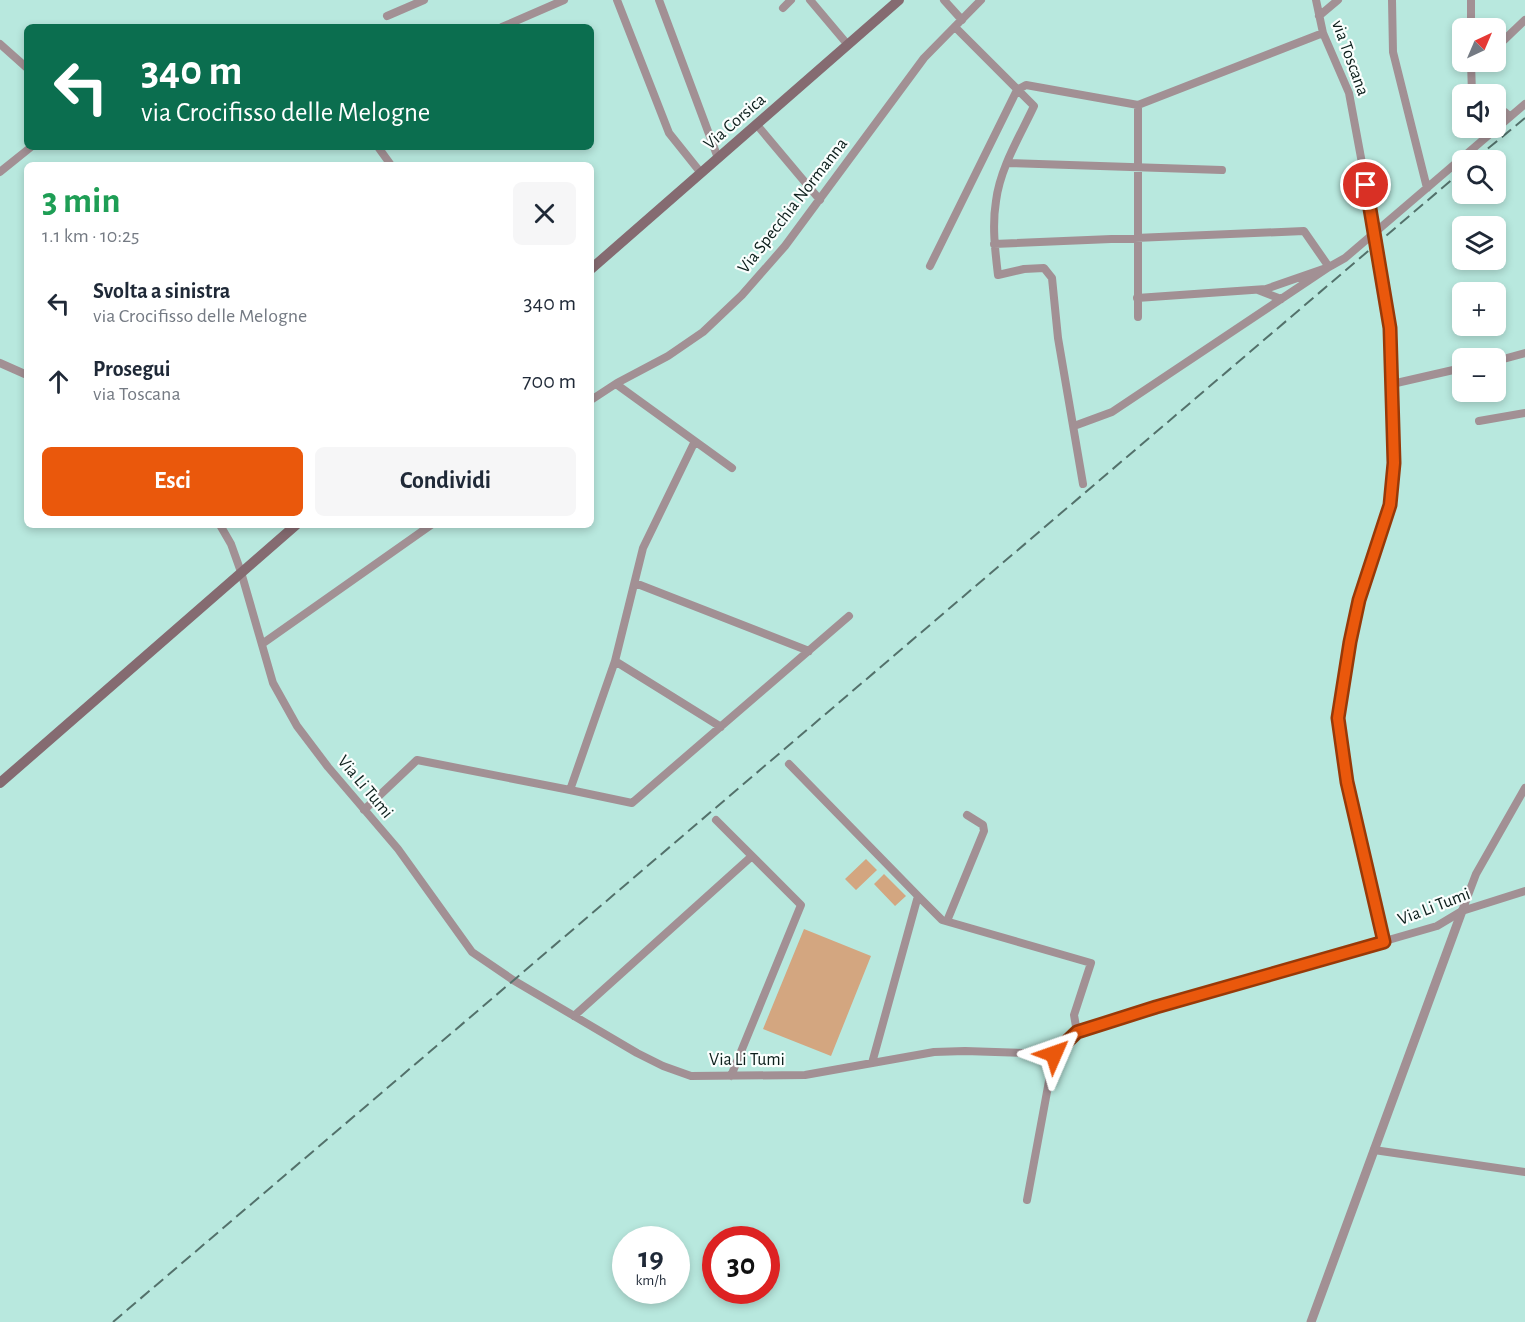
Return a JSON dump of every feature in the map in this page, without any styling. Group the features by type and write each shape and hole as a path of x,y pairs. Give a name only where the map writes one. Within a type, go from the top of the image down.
{"main road":[{"name":"Via Corsica","path":"594,266 899,0"},
{"path":"0,783 292,528"}],"street":[{"path":"387,16 424,0"},
{"path":"509,24 564,0"},
{"path":"617,0 669,133 701,173"},
{"path":"659,0 718,158"},
{"path":"783,8 791,0"},
{"path":"810,0 848,45"},
{"path":"944,0 962,20"},
{"name":"Via Specchia Normanna","path":"594,398 615,384 668,356 703,332 742,295 785,246 924,58 981,0"},
{"name":"via Toscana","path":"1316,0 1323,33 1349,93 1390,328 1394,463 1390,505 1359,600 1338,718 1347,782 1384,942"},
{"path":"1319,16 1338,0"},
{"path":"1392,0 1393,52 1427,188"},
{"path":"1471,0 1471,18"},
{"path":"1506,38 1525,20"},
{"path":"955,27 1034,106 1007,163 996,200 994,244 998,275 1024,269 1044,268 1052,278 1058,338 1083,484"},
{"path":"930,266 1017,90 1026,85 1138,105 1323,33"},
{"path":"0,44 24,65"},
{"path":"1074,426 1112,412 1329,267 1346,258 1525,104"},
{"path":"1138,105 1138,317"},
{"path":"1506,113 1510,117"},
{"path":"756,125 819,200"},
{"path":"0,172 27,150"},
{"path":"1007,163 1222,170"},
{"path":"994,244 1304,231 1329,267"},
{"path":"1137,298 1266,289 1329,267"},
{"path":"1257,289 1281,299"},
{"path":"1506,358 1525,353"},
{"path":"0,363 24,374"},
{"path":"1392,384 1452,371"},
{"path":"615,384 732,468"},
{"path":"1479,421 1525,413"},
{"path":"570,790 615,661 643,548 695,441"},
{"name":"Via Li Tumi","path":"222,528 231,544 241,572 273,683 291,716 328,767 398,849 472,952 513,980 574,1016 663,1066 691,1076 805,1075 934,1052 1054,1054 1077,1032 1437,926 1462,911 1525,891"},
{"path":"262,644 427,528"},
{"path":"634,583 809,651"},
{"path":"364,810 417,760 632,803 849,616"},
{"path":"615,661 721,726"},
{"path":"789,764 942,920 1091,963 1074,1015 1077,1032"},
{"path":"1311,1322 1476,874 1525,788"},
{"path":"947,921 984,831 983,825 967,815"},
{"path":"716,820 801,905 731,1076"},
{"path":"574,1016 752,856"},
{"path":"872,1063 918,896"},
{"path":"1027,1200 1054,1054"},
{"path":"1374,1150 1525,1172"}],"shaded area":[{"path":"866,859 877,870 856,890 845,879"},
{"path":"884,874 906,896 895,906 874,884"},
{"path":"804,929 871,956 831,1056 763,1029"}],"railway":[{"path":"1486,150 1525,118"},
{"path":"113,1322 1452,180"}],"route":[{"path":"1054,1054 1077,1032 1384,942 1347,782 1338,718 1359,600 1390,505 1394,463 1390,328 1366,185"}]}
